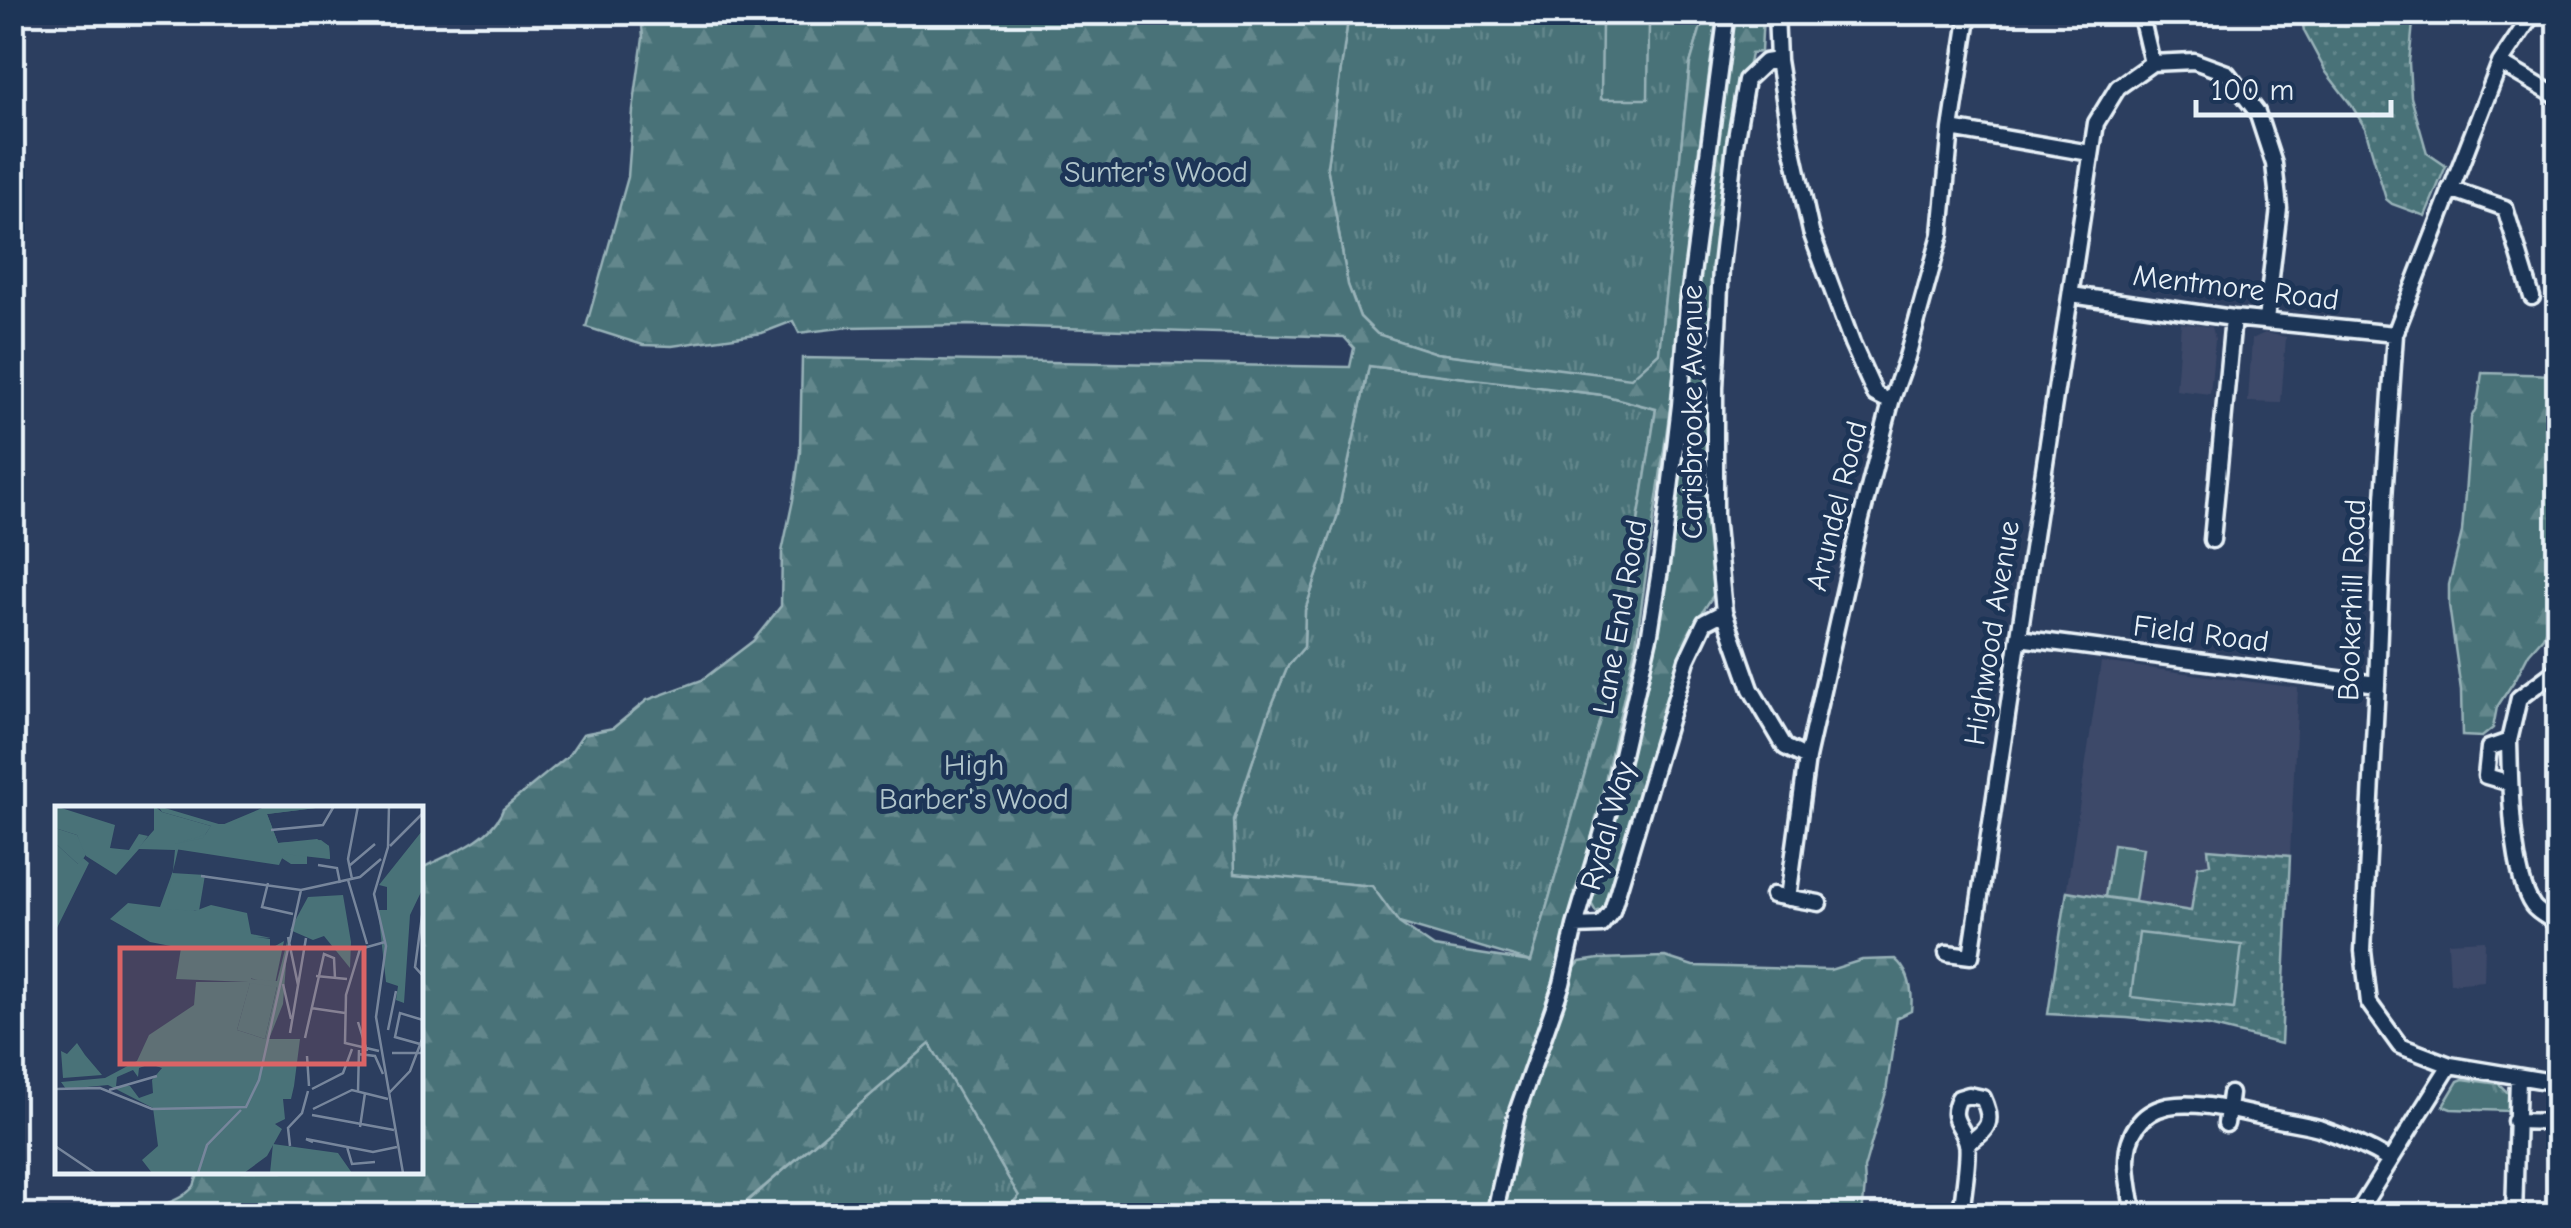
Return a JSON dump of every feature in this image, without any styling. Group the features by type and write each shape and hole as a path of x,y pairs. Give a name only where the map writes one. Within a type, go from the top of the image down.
{"street":[{"name":"Lane End Road","path":"1494,1216 1517,1112 1562,984 1609,811 1650,633 1726,12"},
{"path":"1776,12 1778,60 1790,136 1811,232 1875,394 1890,402"},
{"name":"Arundel Road","path":"1819,903 1780,896 1807,758 1890,402 1907,357 1941,234 1969,12"},
{"path":"2140,12 2152,64 2194,61 2228,73 2257,112 2274,164 2278,208 2266,320"},
{"name":"Bookerhill Road","path":"2534,12 2500,63 2394,334 2362,951 2369,1003 2400,1046 2450,1064 2558,1083"},
{"name":"Carisbrooke Avenue","path":"1778,60 1764,62 1746,80 1735,144 1721,267 1715,388 1715,515 1724,612 1751,689 1785,747 1807,758"},
{"path":"2500,63 2558,98"},
{"name":"Highwood Avenue","path":"1947,953 1971,956 2096,124 2118,86 2152,64"},
{"path":"1952,130 2090,152"},
{"path":"2450,189 2505,208 2532,297"},
{"name":"Mentmore Road","path":"2071,295 2234,318 2394,334"},
{"path":"2212,540 2234,318"},
{"name":"Rydal Way","path":"1575,926 1601,925 1612,911 1686,660 1704,622 1724,612"},
{"name":"Field Road","path":"2019,638 2377,684"},
{"path":"2558,670 2519,698 2509,741 2520,876 2534,908 2558,924"},
{"path":"2509,741 2489,748 2486,776 2510,783"},
{"path":"2358,1216 2450,1064"},
{"path":"2514,1216 2518,1077"},
{"path":"2227,1117 2230,1094"},
{"path":"2134,1216 2127,1160 2129,1142 2148,1114 2166,1107 2187,1105 2227,1117 2316,1127 2389,1160"},
{"path":"2515,1121 2558,1122"},
{"path":"1961,1216 1967,1144"}],"shaded area":[{"path":"2181,323 2212,327 2215,339 2210,394 2176,390"},
{"path":"2265,333 2286,337 2281,403 2248,402 2252,339"},
{"path":"2101,662 2298,688 2281,1044 2209,1026 2048,1014"},
{"path":"2485,940 2484,981 2450,984 2448,942"}],"green space":[{"path":"1576,12 1579,17 1587,12 1705,13 1690,64 1659,353 1631,379 1436,353 1377,334 1360,317 1348,285 1327,166 1349,13"},
{"name":"High Barber's Wood","path":"641,13 1349,13 1327,166 1348,285 1360,317 1377,334 1436,353 1631,378 1659,353 1690,64 1705,13 1717,13 1669,415 1636,643 1551,1001 1521,1075 1487,1215 1002,1215 1019,1196 930,1044 731,1215 99,1216 175,1200 194,1186 198,1173 422,1173 422,868 479,838 503,809 568,756 583,734 613,728 647,700 702,680 753,641 781,606 782,552 800,452 802,358 1350,367 1354,348 1344,337 968,325 849,327 799,333 793,321 762,333 672,346 643,345 586,327 628,177 643,38","holes":["1369,366 1603,395 1656,409 1615,667 1531,962 1434,947 1399,923 1372,886 1235,873 1233,820 1269,712 1288,666 1304,647 1305,610 1337,517"]},
{"path":"1734,13 1763,13 1761,52 1751,53 1727,177 1716,591 1703,611 1677,680 1606,908 1596,912 1591,903 1629,765 1657,624 1699,235 1724,52"},
{"path":"2301,13 2414,13 2409,63 2411,97 2427,153 2446,166 2425,216 2386,199 2365,128 2326,72 2304,31"},
{"path":"1602,22 1649,22 1648,99 1601,99"},
{"path":"1369,366 1603,395 1656,409 1615,667 1531,962 1399,923 1371,886 1235,874 1233,821 1269,712 1288,666 1304,647 1305,610 1337,517"},
{"path":"2482,373 2558,375 2558,600 2543,637 2497,707 2493,728 2482,737 2462,736 2449,585 2462,532 2471,418"},
{"path":"2113,844 2143,848 2135,901 2105,897"},
{"path":"2208,849 2290,856 2281,1044 2209,1026 2048,1014 2067,891 2191,911 2198,866 2210,864"},
{"path":"2139,933 2242,945 2234,1009 2131,997"},
{"path":"1665,957 1693,966 1830,970 1862,960 1895,959 1900,964 1909,983 1911,1011 1897,1018 1886,1092 1864,1169 1862,1215 1498,1216 1530,1087 1568,976 1580,962"},
{"path":"930,1043 1019,1196 1001,1215 731,1216"},
{"path":"2463,1079 2499,1084 2513,1098 2510,1111 2443,1106"}],"park label":[{"name":"Sunter's Wood","path":"1156,172"}]}
